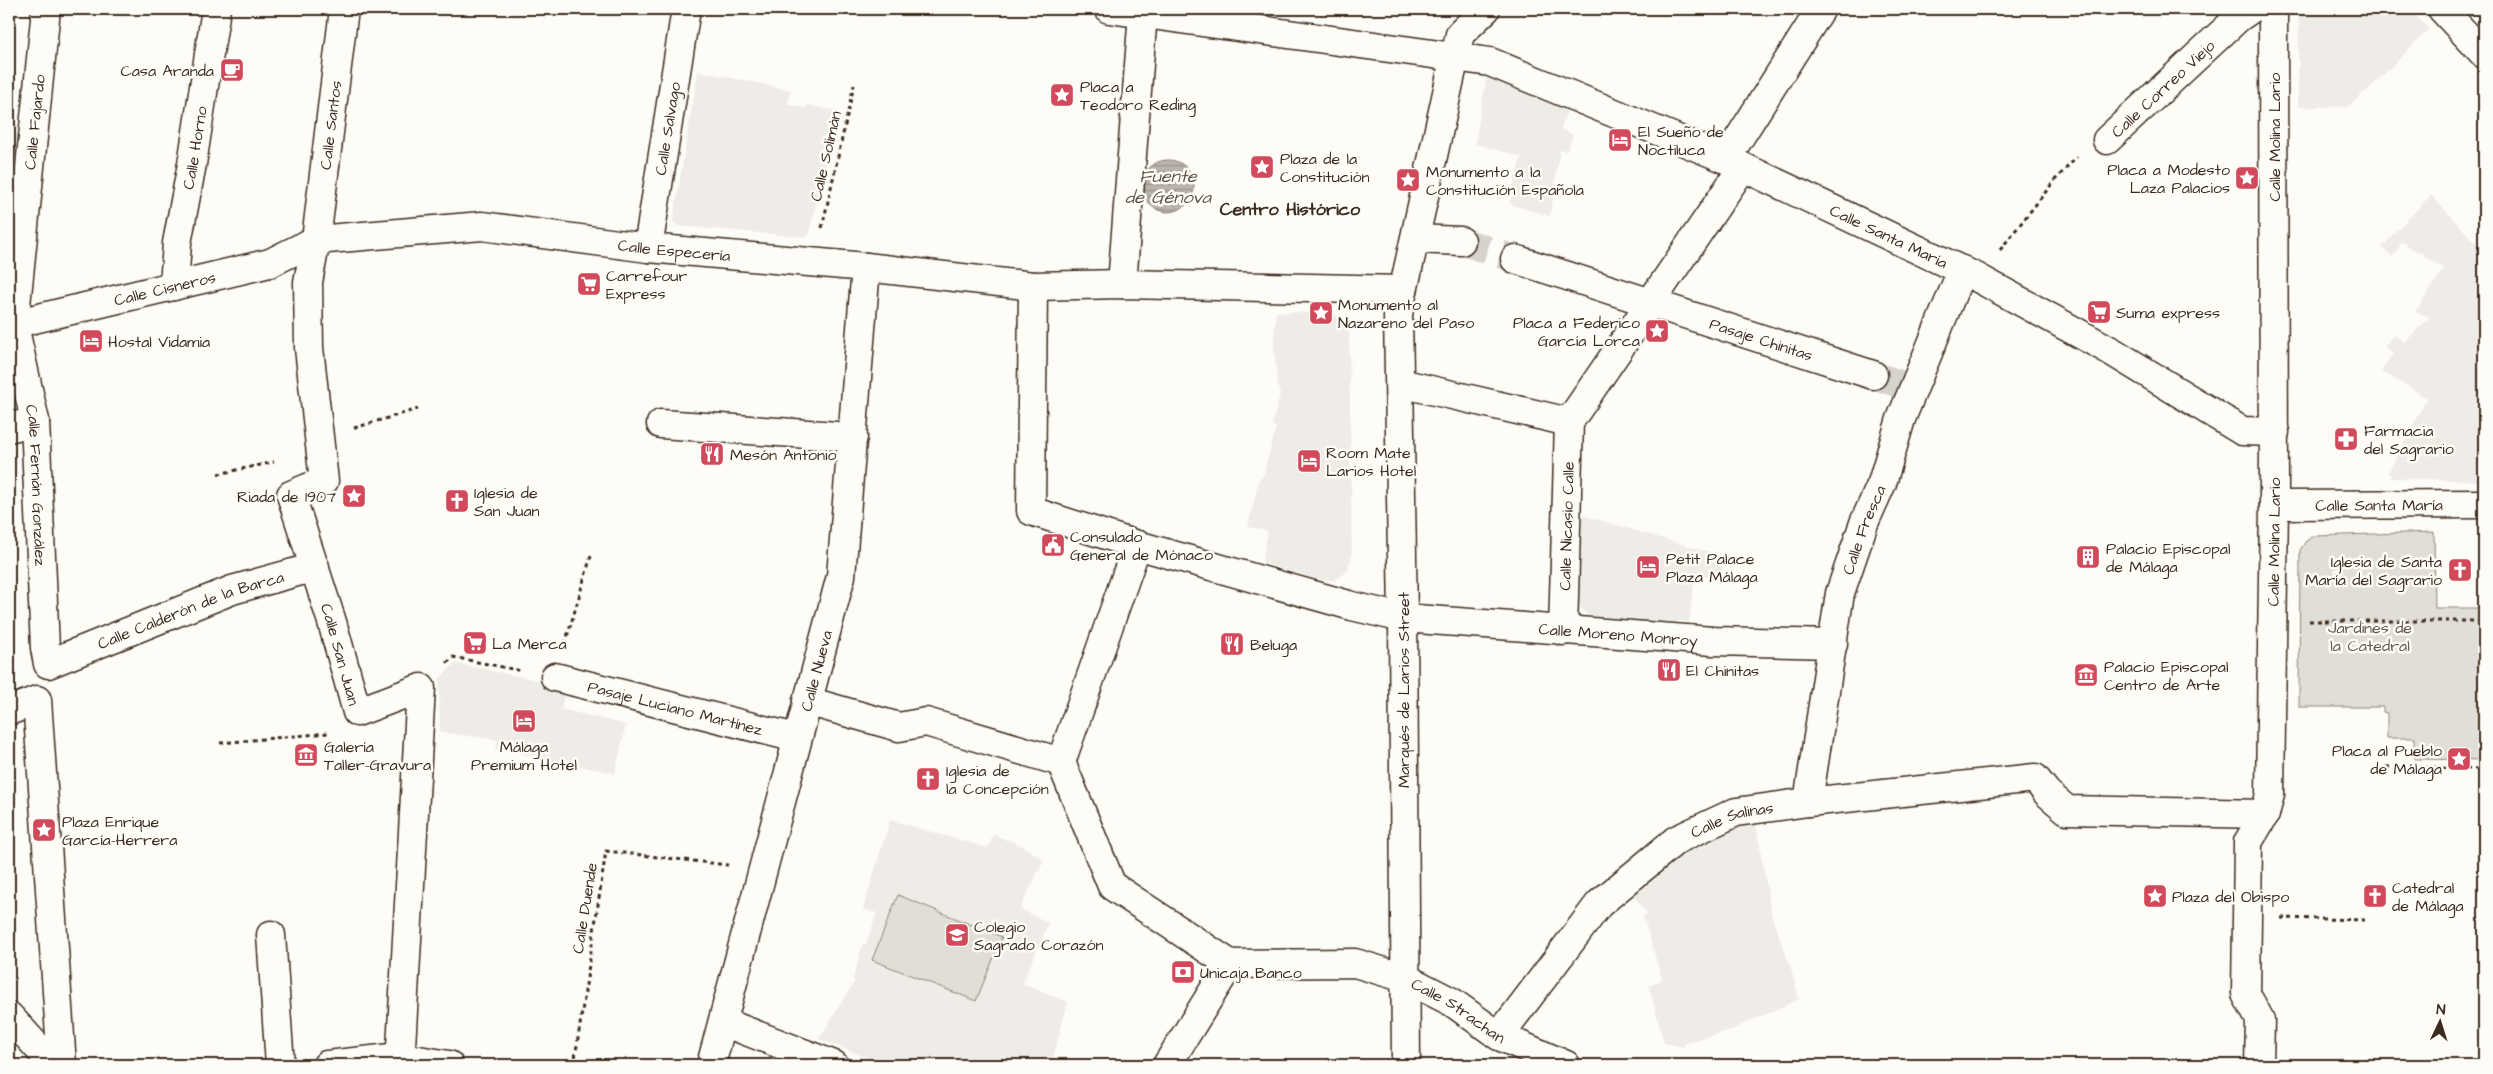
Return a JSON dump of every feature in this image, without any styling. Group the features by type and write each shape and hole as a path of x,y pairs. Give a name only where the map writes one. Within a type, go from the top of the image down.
{"street":[{"name":"Calle Fajardo","path":"11,325 46,9"},
{"name":"Calle Horno","path":"174,286 177,243 192,164 216,9"},
{"name":"Calle Santos","path":"316,240 344,9"},
{"name":"Calle Salvago","path":"648,248 686,9"},
{"name":"Calle Santa María","path":"1108,9 1457,46 1490,62 1734,162 1970,274 2111,351 2242,431 2275,432"},
{"path":"1457,46 1486,9"},
{"path":"1400,383 1570,422 1649,302 1734,162 1821,9"},
{"name":"Calle Correo Viejo","path":"2106,140 2238,18 2251,9"},
{"name":"Calle Molina Lario","path":"2259,1065 2260,1020 2246,994 2256,918 2248,842 2265,814 2270,794 2275,432 2273,9"},
{"path":"2442,9 2484,54"},
{"path":"1122,284 1143,13"},
{"name":"Marqués de Larios Street","path":"1406,1065 1400,383 1401,302 1457,46"},
{"name":"Calle Especería","path":"316,240 482,226 648,248 866,267 1033,286 1122,284 1401,302"},
{"path":"1415,239 1461,241"},
{"name":"Calle Cisneros","path":"11,325 270,263 316,240"},
{"name":"Calle San Juan","path":"316,240 308,282 309,348 324,481 291,495 332,622 356,712 421,688"},
{"name":"Pasaje Chinitas","path":"1515,259 1873,375"},
{"name":"Calle Nueva","path":"711,1065 796,738 841,576 866,267"},
{"name":"Calle Fresca","path":"1808,802 1840,593 1864,523 1882,483 1912,388 1970,274"},
{"name":"Calle Moreno Monroy","path":"1033,286 1031,511 1090,531 1230,572 1352,606 1403,618 1713,641 1833,644"},
{"name":"Calle Fernán González","path":"11,325 35,421 54,656 37,700"},
{"path":"9,428 35,421"},
{"name":"Calle Nicasio Calle","path":"1563,630 1570,422"},
{"path":"661,424 853,437"},
{"name":"Calle Santa María","path":"2274,505 2484,504"},
{"path":"1137,545 1061,762 1112,886 1230,964 1167,1065"},
{"name":"Calle Calderón de la Barca","path":"54,656 232,590 314,567"},
{"name":"Pasaje Luciano Martínez","path":"555,677 796,738"},
{"path":"400,1061 421,688"},
{"path":"9,712 37,700 62,1065"},
{"path":"807,701 899,727 926,722 1061,762"},
{"name":"Calle Salinas","path":"1499,1036 1599,904 1676,840 1736,812 1808,802 2035,778 2067,810 2265,814"},
{"path":"271,935 280,1065"},
{"name":"Calle Strachan","path":"1230,964 1355,963 1405,978 1452,1002 1499,1036 1566,1065"},
{"path":"9,1016 54,1065"},
{"path":"723,1022 833,1065"},
{"path":"327,1065 400,1061 449,1065"}],"path":[{"name":"Calle Solimán","path":"821,232 854,85"},
{"name":"Calle Correo Viejo","path":"1970,274 2087,147 2106,140"},
{"path":"218,474 306,454 326,437 418,409"},
{"path":"421,688 453,657 555,677 591,556"},
{"path":"2299,621 2484,621"},
{"path":"220,743 328,733 356,712"},
{"path":"2386,767 2484,768"},
{"name":"Calle Duende","path":"574,1065 606,851 763,868"},
{"path":"2256,918 2365,920"}],"shaded area":[{"path":"2299,9 2409,9 2429,29 2369,89 2347,107 2298,107"},
{"path":"698,71 791,90 788,104 806,108 807,105 837,111 809,235 806,237 678,226 673,221"},
{"path":"1487,74 1570,103 1561,129 1573,135 1567,151 1560,150 1550,216 1509,204 1521,157 1475,144"},
{"path":"2431,195 2484,252 2484,481 2389,478 2392,475 2388,473 2427,398 2381,371 2393,353 2384,347 2393,335 2405,342 2430,317 2415,312 2444,269 2424,256 2425,254 2402,242 2393,257 2382,248"},
{"name":"Room Mate Larios Hotel","path":"1276,312 1335,314 1349,329 1352,556 1347,571 1335,580 1319,580 1266,564 1262,561 1268,531 1248,527 1259,479 1263,477 1276,427 1272,425 1280,394 1277,384 1274,343"},
{"path":"1578,514 1726,557 1719,580 1695,575 1689,622 1678,621 1677,625 1588,616 1574,600"},
{"name":"Málaga Premium Hotel","path":"455,663 566,686 561,709 626,725 615,773 496,749 498,740 440,732 439,679"},
{"name":"Colegio Sagrado Corazón","path":"890,820 988,848 993,835 1021,845 1044,860 1020,909 1049,923 1022,984 1068,1002 1051,1065 885,1065 819,1039 855,981 853,979 863,944 866,944 877,913 863,909"},
{"path":"1739,820 1742,827 1756,825 1772,917 1790,965 1799,999 1731,1030 1685,1043 1684,1047 1664,1043 1649,986 1662,979 1643,916 1647,913 1628,889 1678,847"}],"green space":[{"name":"Jardines de la Catedral","path":"2434,532 2435,608 2484,608 2484,760 2415,759 2415,738 2387,738 2387,713 2383,712 2383,707 2299,707 2300,550 2306,541 2314,536"},
{"path":"898,895 1002,937 976,1001 872,960"}],"water":[{"name":"Fuente de Génova","path":"1163,160 1173,160 1182,164 1190,172 1194,186 1190,200 1182,208 1173,212 1163,212 1154,208 1146,200 1142,191 1142,181 1146,172 1154,164"}],"tunnel":[{"path":"1461,241 1515,259"},
{"path":"1873,375 1912,388"}],"place":[{"name":"Casa Aranda","path":"232,70"},
{"name":"Placa a Teodoro Reding","path":"1062,95"},
{"name":"El Sueño de Noctiluca","path":"1620,140"},
{"name":"Plaza de la Constitución","path":"1262,167"},
{"name":"Placa a Modesto Laza Palacios","path":"2247,178"},
{"name":"Monumento a la Constitución Española","path":"1408,180"},
{"name":"Carrefour Express","path":"589,284"},
{"name":"Suma express","path":"2099,312"},
{"name":"Monumento al Nazareno del Paso","path":"1321,313"},
{"name":"Placa a Federico García Lorca","path":"1657,331"},
{"name":"Hostal Vidamia","path":"91,341"},
{"name":"Farmacia del Sagrario","path":"2346,439"},
{"name":"Mesón Antonio","path":"712,454"},
{"name":"Room Mate Larios Hotel","path":"1309,461"},
{"name":"Riada de 1907","path":"354,496"},
{"name":"Iglesia de San Juan","path":"457,501"},
{"name":"Consulado General de Mónaco","path":"1053,545"},
{"name":"Palacio Episcopal de Málaga","path":"2088,557"},
{"name":"Petit Palace Plaza Málaga","path":"1648,567"},
{"name":"Iglesia de Santa María del Sagrario","path":"2460,570"},
{"name":"La Merca","path":"475,643"},
{"name":"Beluga","path":"1232,644"},
{"name":"El Chinitas","path":"1669,670"},
{"name":"Palacio Episcopal Centro de Arte","path":"2086,675"},
{"name":"Málaga Premium Hotel","path":"524,721"},
{"name":"Galería Taller-Gravura","path":"306,755"},
{"name":"Placa al Pueblo de Málaga","path":"2459,759"},
{"name":"Iglesia de la Concepción","path":"928,779"},
{"name":"Plaza Enrique García-Herrera","path":"44,830"},
{"name":"Plaza del Obispo","path":"2155,896"},
{"name":"Catedral de Málaga","path":"2375,896"},
{"name":"Colegio Sagrado Corazón","path":"957,935"},
{"name":"Unicaja Banco","path":"1183,972"}],"district":[{"name":"Centro Histórico","path":"1290,209"}]}
